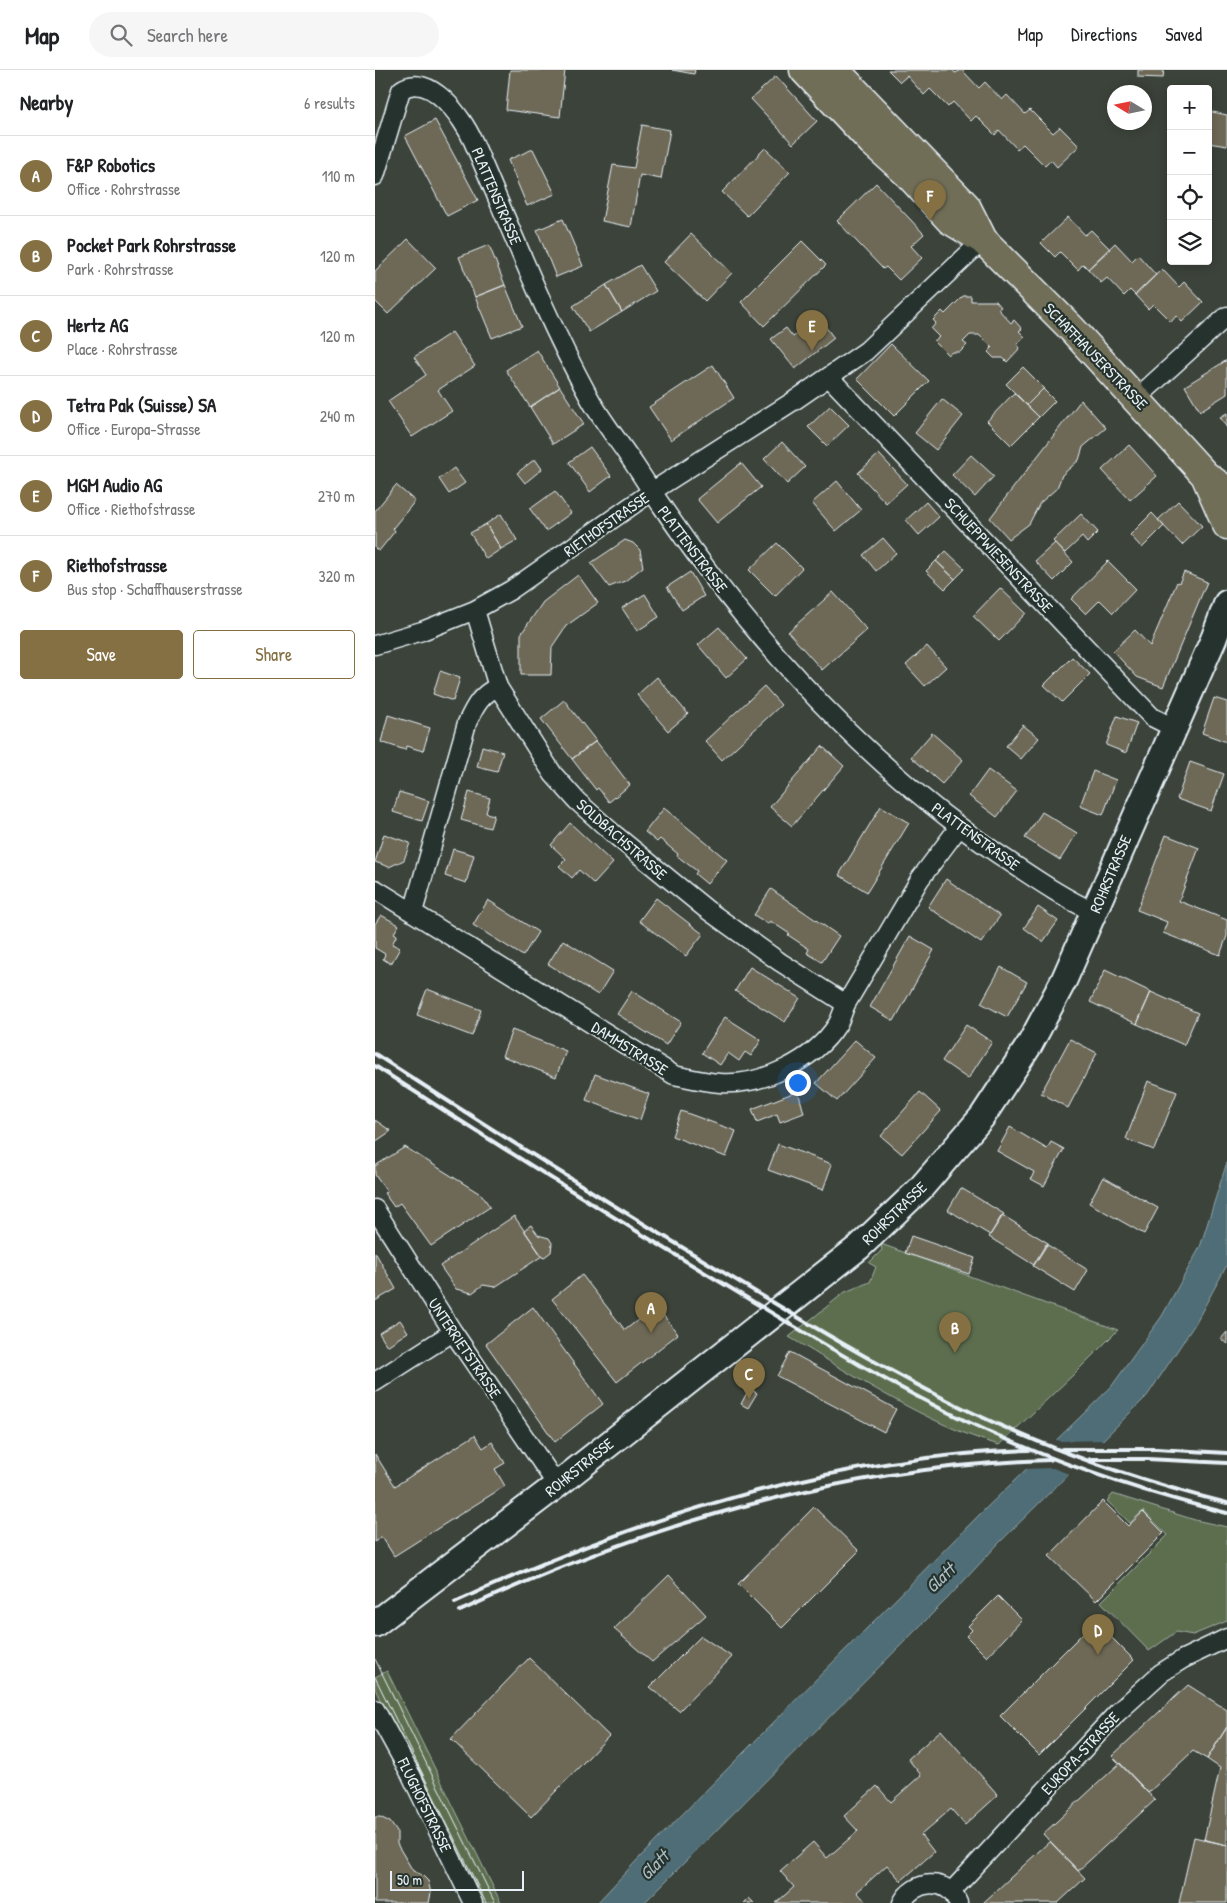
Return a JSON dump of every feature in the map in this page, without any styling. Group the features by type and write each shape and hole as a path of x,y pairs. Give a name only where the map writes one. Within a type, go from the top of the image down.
{"main road":[{"name":"SCHAFFHAUSERSTRASSE","path":"804,70 873,142 908,174 950,220 983,240 1137,398 1205,475 1227,491"},
{"name":"SCHAFFHAUSERSTRASSE","path":"835,70 966,206 983,240"},
{"name":"SCHAFFHAUSERSTRASSE","path":"1205,475 1227,525"},
{"name":"ROHRSTRASSE","path":"375,1624 557,1485 859,1247 920,1189 982,1117 1030,1044 1064,980 1174,728 1220,629 1227,603"}],"street":[{"name":"PLATTENSTRASSE","path":"375,176 401,90 408,82 416,80 423,80 435,86 446,96 471,134 541,296 590,398 651,492 756,632 845,726 891,770 959,827 1062,897 1094,912"},
{"name":"RIETHOFSTRASSE","path":"375,645 422,631 475,610 511,590 651,492 829,377 870,348 983,240"},
{"path":"1137,398 1227,316"},
{"name":"SCHUEPPWIESENSTRASSE","path":"829,377 1152,717 1174,728"},
{"name":"SOLDBACHSTRASSE","path":"475,610 498,687 553,774 577,801 615,835 706,909 780,962 846,1004"},
{"path":"413,912 467,723 476,704 487,692 498,687"},
{"name":"DAMMSTRASSE","path":"375,889 674,1075 699,1081 721,1083 754,1079 796,1062 822,1042 837,1025 846,1004 920,879 959,827"},
{"name":"UNTERRIETSTRASSE","path":"375,1209 453,1332 557,1485"},
{"path":"375,1382 453,1332"},
{"name":"EUROPA-STRASSE","path":"902,1903 907,1894 924,1884 934,1884 954,1897 1117,1713 1161,1673 1189,1656 1227,1638"},
{"name":"FLUGHOFSTRASSE","path":"375,1709 411,1775 473,1903"}],"green space":[{"path":"881,1244 1118,1330 999,1445 972,1436 945,1425 891,1398 789,1337 845,1292 870,1282 876,1267 869,1263 882,1250"},
{"path":"1113,1494 1195,1520 1227,1527 1227,1621 1193,1635 1176,1632 1149,1651 1101,1602 1168,1535 1143,1511 1130,1523 1107,1501"},
{"path":"387,1671 501,1903 480,1903 375,1689 375,1677"}],"water":[{"name":"Glatt","path":"1227,1162 1227,1265 1195,1324 1147,1396 999,1543 947,1599 644,1903 597,1903 639,1858 979,1515 1111,1387 1162,1316 1200,1247"}],"pier":[{"path":"1054,1439 1060,1441 1107,1440 1072,1475 1053,1468 1023,1469"}],"building":[{"path":"510,70 565,70 560,117 506,110"},
{"path":"672,70 695,70 694,74"},
{"path":"888,70 953,70 955,73 962,70 979,88 985,82 1002,100 1007,95 1025,114 1030,110 1053,133 1060,127 1079,146 1057,167 1051,160 1045,166 1023,144 1017,149 999,130 995,135 976,116 971,121 953,102 948,107 930,89 924,95 907,76 900,82"},
{"path":"1138,70 1164,70 1163,78 1138,77"},
{"path":"776,76 817,121 793,144 751,99"},
{"path":"1212,112 1227,115 1227,146 1212,144"},
{"path":"435,120 478,200 447,216 405,136"},
{"path":"642,125 670,130 661,179 640,175 631,227 602,221 613,165 634,168"},
{"path":"765,148 790,172 747,216 722,192"},
{"path":"533,149 555,194 527,206 508,160"},
{"path":"876,183 924,234 911,246 922,258 899,280 886,267 883,269 837,221"},
{"path":"1068,217 1085,235 1091,230 1110,249 1088,269 1083,264 1078,270 1060,252 1055,257 1041,243"},
{"path":"563,219 583,266 556,277 537,230"},
{"path":"691,234 732,273 705,301 664,262"},
{"path":"408,239 436,268 388,314 375,301 375,271"},
{"path":"802,241 826,265 764,326 741,302"},
{"path":"1115,243 1132,261 1138,255 1156,275 1135,295 1130,290 1124,296 1107,278 1101,283 1088,269"},
{"path":"489,245 505,285 475,297 459,257"},
{"path":"640,265 656,291 622,312 606,285"},
{"path":"1162,269 1179,287 1184,282 1203,302 1182,322 1176,316 1171,322 1153,304 1148,309 1135,295"},
{"path":"505,285 522,326 492,338 475,297"},
{"path":"606,285 622,312 589,332 573,306"},
{"path":"963,296 971,296 971,301 996,301 1001,307 998,309 1011,323 1014,320 1022,329 1019,331 1025,337 1017,344 1020,348 1007,362 1003,358 994,358 988,352 992,348 979,335 970,335 963,342 967,345 960,352 952,352 948,355 934,341 939,337 931,329 936,323 933,320 942,311 945,314"},
{"path":"818,317 834,338 795,369 771,339 786,328 793,337"},
{"path":"452,332 475,366 438,390 452,411 412,437 388,401 426,375 414,357"},
{"path":"891,344 929,381 894,416 857,379"},
{"path":"537,350 560,387 530,407 506,370"},
{"path":"1227,360 1227,394 1200,411 1185,386"},
{"path":"713,365 734,398 671,440 649,407"},
{"path":"1023,367 1044,388 1027,405 1006,384"},
{"path":"560,387 584,424 553,444 530,407"},
{"path":"1043,389 1055,401 1039,417 1027,405"},
{"path":"1014,393 1039,417 1011,445 987,421"},
{"path":"942,399 963,416 936,450 915,433"},
{"path":"1081,400 1106,428 1083,447 1079,460 1062,475 1057,488 1040,503 1029,524 1009,539 990,518"},
{"path":"830,406 849,425 827,446 808,427"},
{"path":"1227,413 1227,428 1220,417"},
{"path":"782,442 805,467 787,484 764,459"},
{"path":"1129,445 1157,476 1130,500 1102,470"},
{"path":"590,447 611,476 590,492 569,462"},
{"path":"879,454 907,484 886,503 858,473"},
{"path":"971,455 994,476 975,497 952,475"},
{"path":"535,459 542,469 525,483 517,473"},
{"path":"741,463 761,487 717,523 697,499"},
{"path":"454,468 465,483 449,494 439,479"},
{"path":"837,481 861,510 836,531 812,503"},
{"path":"396,485 415,501 393,528 395,531 379,551 375,548 375,511"},
{"path":"555,491 571,513 546,531 530,509"},
{"path":"1178,501 1202,526 1182,545 1158,520"},
{"path":"926,502 939,517 919,535 906,520"},
{"path":"1152,513 1164,526 1142,548 1130,535"},
{"path":"501,514 517,540 501,549 486,524"},
{"path":"1081,514 1098,532 1087,543 1082,537 1065,553 1053,541"},
{"path":"486,524 501,549 486,559 470,533"},
{"path":"883,538 896,553 876,571 863,555"},
{"path":"625,540 633,543 640,550 643,567 625,581 609,587 591,563"},
{"path":"777,543 802,568 775,596 749,570"},
{"path":"1055,543 1073,562 1054,581 1035,561"},
{"path":"946,551 965,569 955,579 936,561"},
{"path":"936,561 955,579 945,589 926,571"},
{"path":"1108,561 1136,589 1113,613 1100,600 1086,614 1071,599"},
{"path":"690,572 704,596 682,610 667,587"},
{"path":"1184,572 1207,582 1163,687 1137,677 1113,651 1135,630 1150,646 1177,582 1179,583"},
{"path":"578,575 598,603 566,626 552,647 551,675 521,675 521,634 543,602"},
{"path":"1000,588 1026,613 999,641 973,616"},
{"path":"833,592 867,630 822,670 788,632"},
{"path":"645,594 659,617 637,631 622,608"},
{"path":"719,627 747,659 726,678 698,645"},
{"path":"927,646 946,667 925,686 906,665"},
{"path":"1072,657 1090,674 1062,702 1044,685"},
{"path":"440,671 460,678 453,701 433,694"},
{"path":"657,677 688,714 668,731 637,695"},
{"path":"764,686 781,705 722,760 705,741"},
{"path":"1214,698 1227,702 1227,742 1202,733"},
{"path":"564,700 596,741 572,759 541,719"},
{"path":"388,715 430,728 423,751 406,746 405,750 381,742"},
{"path":"1117,716 1137,723 1126,753 1106,745"},
{"path":"1023,725 1039,738 1021,759 1006,746"},
{"path":"932,733 963,760 942,784 911,757"},
{"path":"596,741 630,785 609,802 598,788 596,790 572,759"},
{"path":"482,746 503,752 497,772 477,767"},
{"path":"822,746 844,766 792,826 770,807"},
{"path":"1190,762 1224,774 1211,811 1177,799"},
{"path":"988,770 1017,791 997,817 969,796"},
{"path":"1093,771 1116,780 1103,815 1080,806"},
{"path":"399,792 429,801 422,821 393,812"},
{"path":"469,792 490,798 486,813 494,815 490,828 461,820"},
{"path":"881,806 909,823 867,892 839,875"},
{"path":"664,808 727,860 707,884 695,874 697,871 677,856 678,854 660,839 657,842 645,832"},
{"path":"1042,812 1077,833 1060,860 1025,838"},
{"path":"570,823 613,863 594,884 579,870 572,878 559,866 566,859 551,845"},
{"path":"384,834 410,843 404,860 389,867 375,862"},
{"path":"1166,835 1199,848 1179,901 1227,920 1227,936 1220,955 1163,933 1167,922 1137,910"},
{"path":"453,849 474,855 466,883 445,876"},
{"path":"946,879 1000,916 981,943 928,907"},
{"path":"771,889 839,936 822,962 807,953 809,949 788,935 790,934 770,921 768,924 754,915"},
{"path":"656,898 703,934 686,956 639,921"},
{"path":"488,900 538,932 523,956 473,925"},
{"path":"1038,907 1058,921 1043,942 1024,928"},
{"path":"381,915 399,925 394,933 397,935 392,944 400,948 391,964 383,959 385,954 375,948 375,924"},
{"path":"910,936 934,950 894,1021 870,1007"},
{"path":"563,940 613,971 598,995 548,964"},
{"path":"750,967 800,998 785,1022 735,991"},
{"path":"1001,967 1027,982 1007,1017 981,1003"},
{"path":"1105,970 1151,992 1137,1024 1090,1002"},
{"path":"427,989 481,1010 472,1036 417,1015"},
{"path":"632,991 681,1022 666,1045 617,1014"},
{"path":"1151,992 1198,1013 1184,1045 1137,1024"},
{"path":"725,1017 761,1040 751,1056 745,1052 739,1061 728,1053 720,1065 702,1053"},
{"path":"966,1025 992,1042 968,1079 942,1061"},
{"path":"512,1030 566,1051 556,1077 502,1056"},
{"path":"1070,1039 1097,1053 1068,1108 1041,1093"},
{"path":"855,1040 876,1058 837,1101 816,1083"},
{"path":"595,1074 649,1094 640,1120 586,1100"},
{"path":"1148,1081 1177,1092 1154,1150 1126,1139"},
{"path":"798,1091 804,1113 780,1122 777,1114 757,1122 752,1109"},
{"path":"920,1092 941,1111 902,1154 881,1136"},
{"path":"681,1111 736,1131 726,1157 672,1136"},
{"path":"375,1120 391,1131 375,1142"},
{"path":"1010,1127 1047,1149 1051,1142 1064,1149 1044,1186 1031,1179 1034,1172 997,1151"},
{"path":"778,1144 832,1164 823,1190 768,1170"},
{"path":"405,1147 482,1195 490,1207 431,1246 400,1203 394,1207 384,1193 387,1192 375,1175 375,1166"},
{"path":"1103,1177 1158,1208 1144,1234 1089,1203"},
{"path":"961,1188 1004,1214 990,1235 948,1210"},
{"path":"1002,1215 1048,1243 1034,1265 989,1237"},
{"path":"514,1216 542,1256 495,1287 483,1285 472,1293 456,1289 440,1266"},
{"path":"531,1225 538,1235 549,1238 552,1243 551,1252 543,1258 524,1230"},
{"path":"911,1236 975,1258 969,1274 905,1253"},
{"path":"1046,1244 1088,1270 1075,1292 1033,1266"},
{"path":"375,1252 396,1289 375,1301"},
{"path":"582,1275 625,1330 656,1306 678,1334 617,1382 552,1299"},
{"path":"533,1307 603,1404 555,1442 486,1344"},
{"path":"400,1320 408,1332 387,1346 379,1333"},
{"path":"1227,1332 1227,1344 1221,1339"},
{"path":"790,1352 896,1409 884,1432 777,1376"},
{"path":"749,1389 757,1393 748,1408 741,1404"},
{"path":"475,1435 483,1448 492,1442 505,1463 495,1469 505,1486 394,1556 382,1537 375,1542 375,1454 395,1486"},
{"path":"1103,1501 1128,1526 1143,1512 1164,1533 1096,1601 1049,1556"},
{"path":"814,1507 859,1551 782,1628 738,1584"},
{"path":"669,1575 706,1615 652,1662 614,1629"},
{"path":"998,1596 1022,1620 987,1657 966,1636 972,1630 968,1626"},
{"path":"1095,1621 1134,1660 1039,1755 1000,1716"},
{"path":"701,1636 732,1657 679,1711 650,1687"},
{"path":"529,1658 609,1736 531,1817 451,1739"},
{"path":"1188,1685 1227,1710 1227,1727 1207,1759 1193,1751 1148,1793 1112,1756"},
{"path":"1227,1727 1227,1845 1204,1840 1220,1768 1207,1759"},
{"path":"941,1730 998,1795 965,1825 951,1809 921,1835 934,1852 901,1881 887,1865 857,1892 867,1903 776,1903 794,1887 780,1871 813,1842 827,1858 858,1831 844,1816 877,1786 891,1802 921,1775 908,1759"},
{"path":"1120,1763 1155,1800 1078,1871 1043,1834"},
{"path":"375,1817 380,1817 390,1822 397,1832 397,1844 413,1871 422,1875 428,1881 431,1893 429,1903 375,1903"},
{"path":"1194,1837 1227,1845 1227,1903 1179,1903"},
{"path":"1050,1841 1085,1878 1058,1903 983,1903"},
{"path":"749,1898 754,1903 744,1903"}],"tram line":[{"path":"375,1659 495,1903"},
{"path":"375,1677 486,1903"}],"railway":[{"path":"375,1054 670,1240 808,1323 905,1378 971,1412 1033,1440 1129,1475 1227,1503"},
{"path":"375,1066 674,1254 902,1389 998,1436 1062,1462 1127,1485 1227,1513"},
{"path":"1062,1449 1156,1449 1227,1453"},
{"path":"455,1602 593,1544 663,1519 735,1497 807,1479 880,1465 954,1455 1029,1450"},
{"path":"1090,1459 1147,1459 1227,1463"},
{"path":"460,1611 530,1580 602,1552 674,1527 747,1505 821,1487 897,1474 973,1465 1050,1460"}],"place":[{"name":"Riethofstrasse","path":"930,221"},
{"name":"MGM Audio AG","path":"812,351"},
{"name":"F&P Robotics","path":"651,1333"},
{"name":"Pocket Park Rohrstrasse","path":"955,1353"},
{"name":"Hertz AG","path":"749,1399"},
{"name":"Tetra Pak (Suisse) SA","path":"1098,1655"}]}
